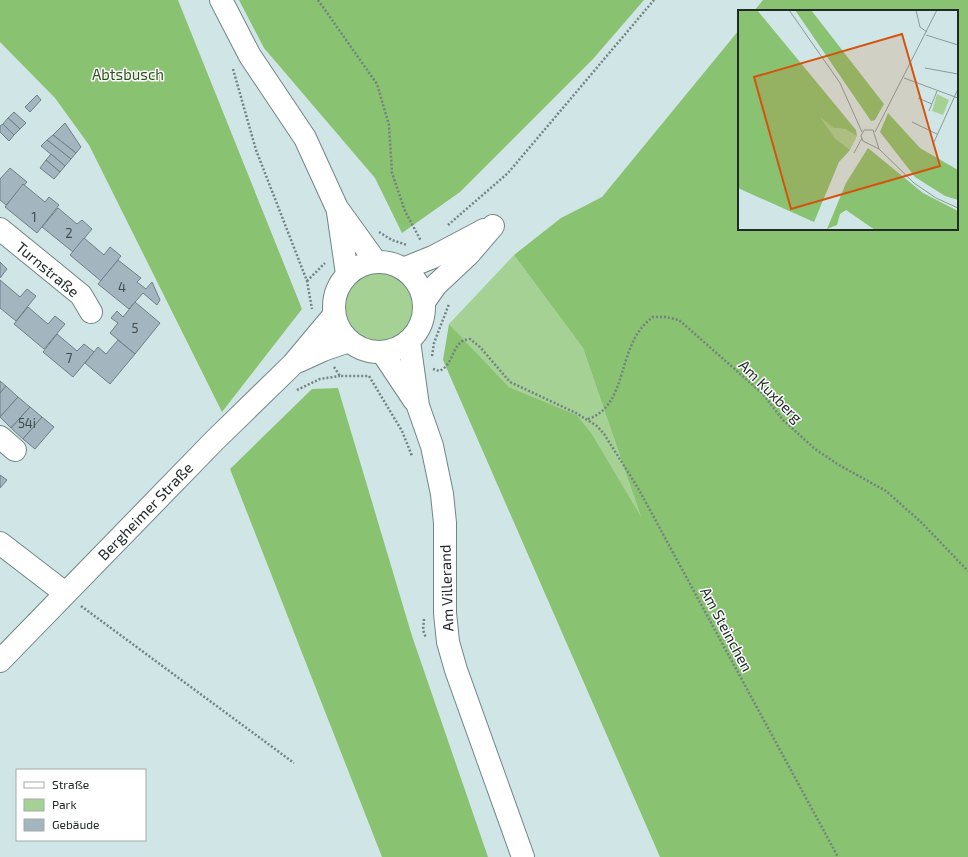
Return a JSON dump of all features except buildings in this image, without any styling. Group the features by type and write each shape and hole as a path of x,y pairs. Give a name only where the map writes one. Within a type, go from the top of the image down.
{"main road":[{"path":"221,0 250,56 305,138 337,208 376,262"},
{"path":"337,208 348,274"},
{"path":"403,269 433,257 493,226 470,254 436,285 424,302"},
{"name":"Turnstraße","path":"0,229 81,295 91,312"},
{"path":"376,262 394,264 403,269 419,286 424,302 423,316 418,330 409,341 398,348 382,352 366,350 349,341 339,330 334,316 333,300 338,286 348,274 366,263 376,262"},
{"name":"Bergheimer Straße","path":"0,661 214,442 293,364 320,342 334,316"},
{"name":"Bergheimer Straße","path":"320,342 349,341"},
{"name":"Am Villerand","path":"409,341 418,406 432,446 442,494 445,523 445,613 448,642 456,670 523,857"},
{"name":"Am Villerand","path":"382,352 418,406"},
{"path":"0,543 65,593"}],"path":[{"path":"318,0 377,84 389,125 392,174 405,211 424,246"},
{"path":"442,230 508,173 654,0"},
{"path":"231,65 256,150 306,281 320,342 340,376"},
{"name":"Am Kuxberg","path":"587,419 597,416 606,409 616,393 626,355 639,329 653,317 666,317 679,320 763,394 784,420 815,449 839,465 886,491 922,523 968,572"},
{"name":"Am Steinchen","path":"431,367 435,370 446,367 460,343 470,339 480,347 510,382 587,419 604,434 638,488 838,857"},
{"path":"309,383 320,379 340,376 369,376 402,431 412,457"},
{"path":"65,593 294,763"},
{"path":"424,616 423,630 429,645"}],"green space":[{"name":"Abtsbusch","path":"0,0 178,0 302,309 222,412 89,145 55,98 0,42"},
{"path":"239,0 644,0 593,59 460,192 402,233 375,178 264,48"},
{"path":"763,0 968,0 968,857 660,857 443,360 449,324 509,387 577,415 592,434 641,517 583,348 514,255 561,218 602,197 738,31 738,230 958,230 958,10 755,10"},
{"path":"514,255 583,348 642,520 592,434 577,415 509,387 449,324"},
{"path":"372,271 386,271 399,277 408,286 414,299 412,319 404,331 386,341 372,341 359,335 350,326 344,313 344,299 350,286 359,277"},
{"path":"338,388 412,636 488,857 382,857 230,469 312,389"}]}
